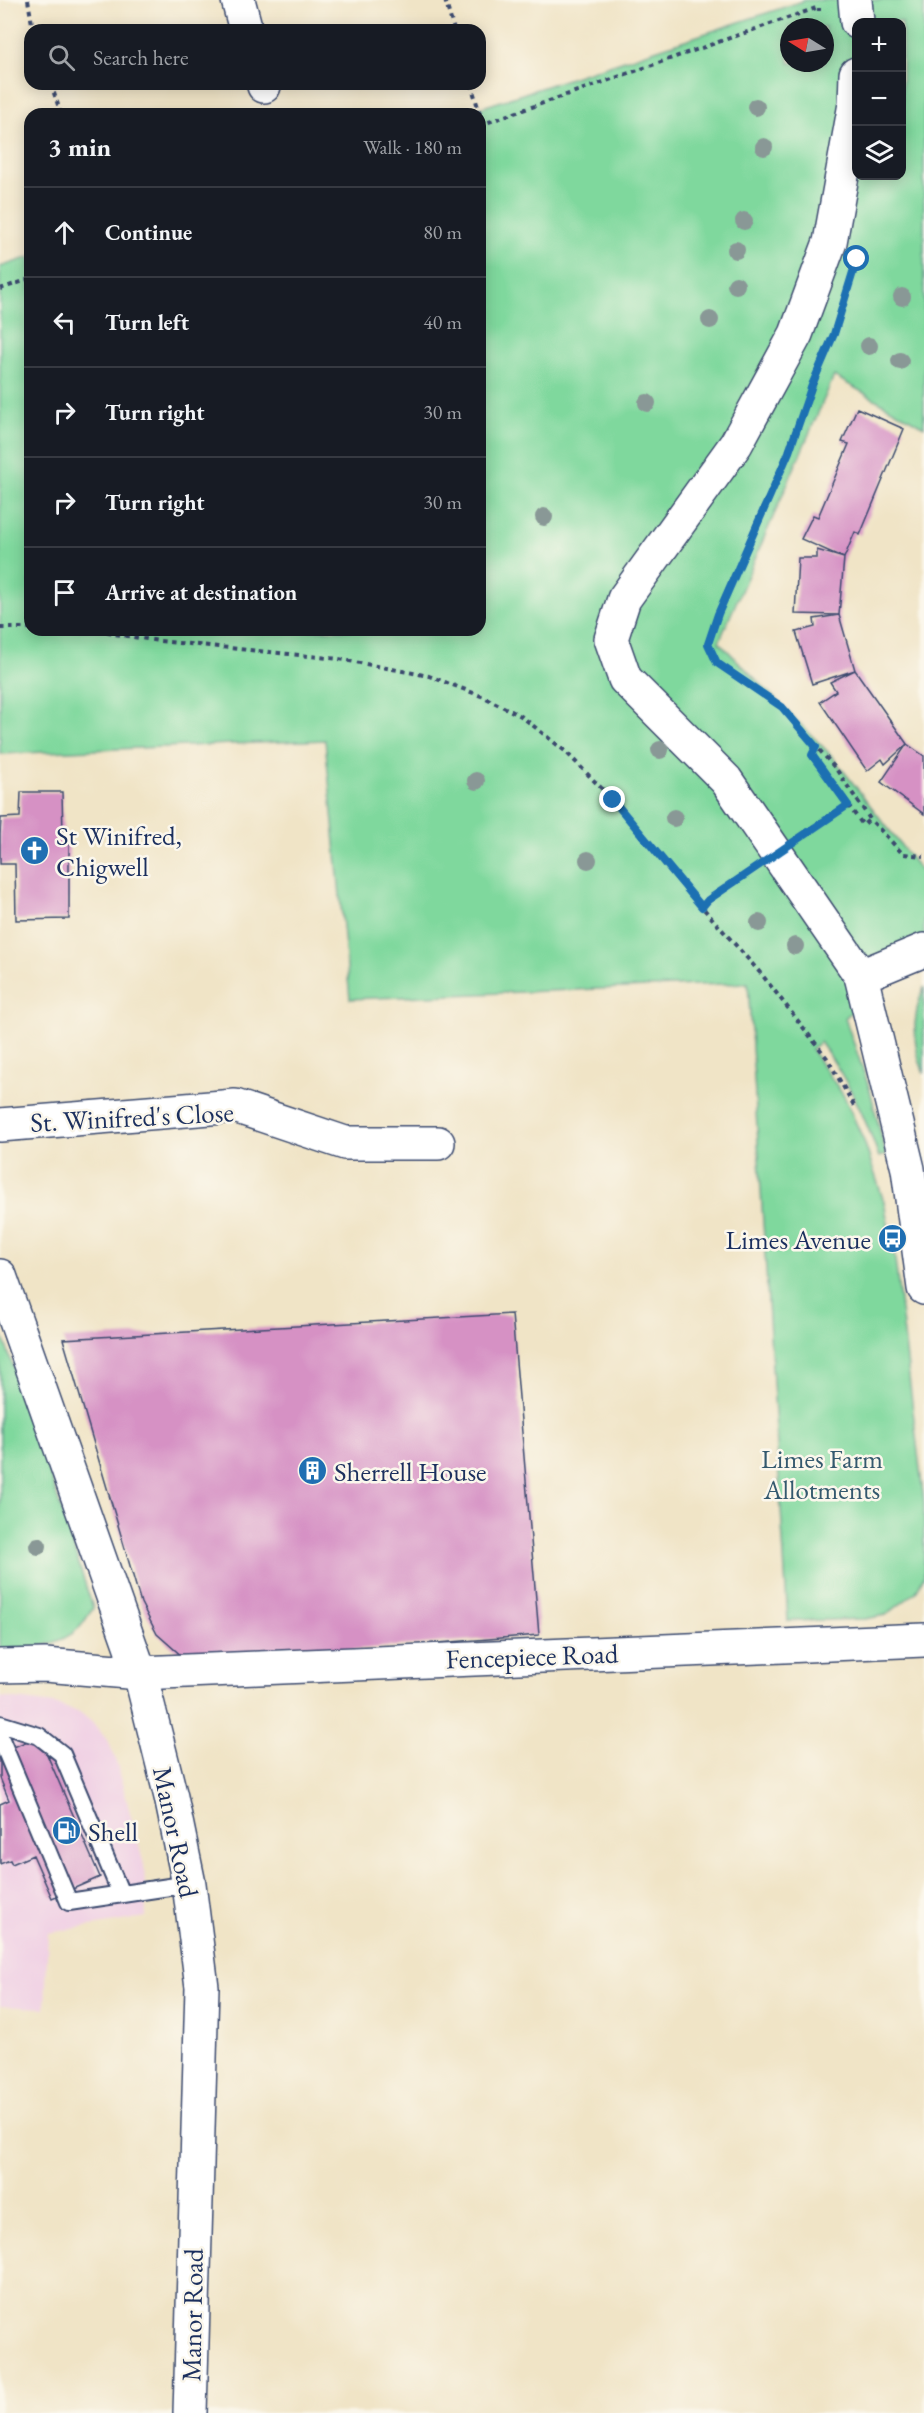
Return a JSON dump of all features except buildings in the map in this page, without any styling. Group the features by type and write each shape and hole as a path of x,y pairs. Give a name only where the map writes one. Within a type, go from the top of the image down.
{"main road":[{"path":"238,0 244,24"},
{"path":"855,0 857,18"},
{"path":"852,121 830,242 796,334 735,444 624,599 610,639 626,679 726,780 861,976 908,1169 924,1288"},
{"path":"861,976 924,950"},
{"name":"St. Winifred's Close","path":"0,1125 235,1106 345,1143 438,1143"},
{"name":"Manor Road","path":"0,1276 140,1673 171,1797 189,1884 202,1987 190,2413"},
{"name":"Fencepiece Road","path":"0,1666 45,1665 140,1673 924,1640"}],"lane":[{"path":"0,1724 39,1736 63,1754 121,1894"},
{"path":"0,1737 69,1902 189,1884"}],"path":[{"path":"28,0 32,24"},
{"path":"445,0 452,24"},
{"path":"486,124 819,7 820,17"},
{"path":"53,90 59,108"},
{"path":"473,90 477,108"},
{"path":"0,289 24,281"},
{"path":"821,364 789,452 718,614 708,644 717,663 782,707 836,770 870,819 903,854 924,856"},
{"path":"0,628 24,628"},
{"path":"131,636 216,648 339,659 429,676 484,697 521,716 565,752 613,800 763,976 827,1058 861,1117"},
{"path":"816,747 812,755 846,806 863,825 870,819"},
{"path":"702,907 708,900 846,806"}],"shaded area":[{"name":"Shell","path":"0,1697 55,1704 81,1713 94,1724 107,1740 115,1757 144,1865 146,1917 48,1933 45,2008 0,2006"}],"green space":[{"name":"Limes Farm Allotments","path":"806,0 924,0 924,427 834,376 719,642 832,756 924,875 924,944 845,1018 870,1090 886,1155 879,1157 854,1097 830,1056 820,1042 811,1049 844,1096 864,1141 884,1202 895,1259 924,1503 924,1576 916,1592 886,1615 865,1619 788,1621 748,983 350,999 325,740 0,754 0,267 24,259 24,636 486,636 486,108 480,108"},
{"path":"924,987 924,1073 917,1052 915,1030 917,1009"},
{"path":"0,1329 36,1431 93,1608 80,1627 63,1639 42,1646 20,1649 0,1649"}],"place":[{"name":"St Winifred, Chigwell","path":"35,851"},
{"name":"Limes Avenue","path":"892,1239"},
{"name":"Sherrell House","path":"313,1471"},
{"name":"Shell","path":"67,1831"}],"route":[{"path":"613,800 702,907 708,900 848,805 812,755 816,747 782,707 717,663 708,644 718,614 789,452 812,385 834,334 857,259"}]}
